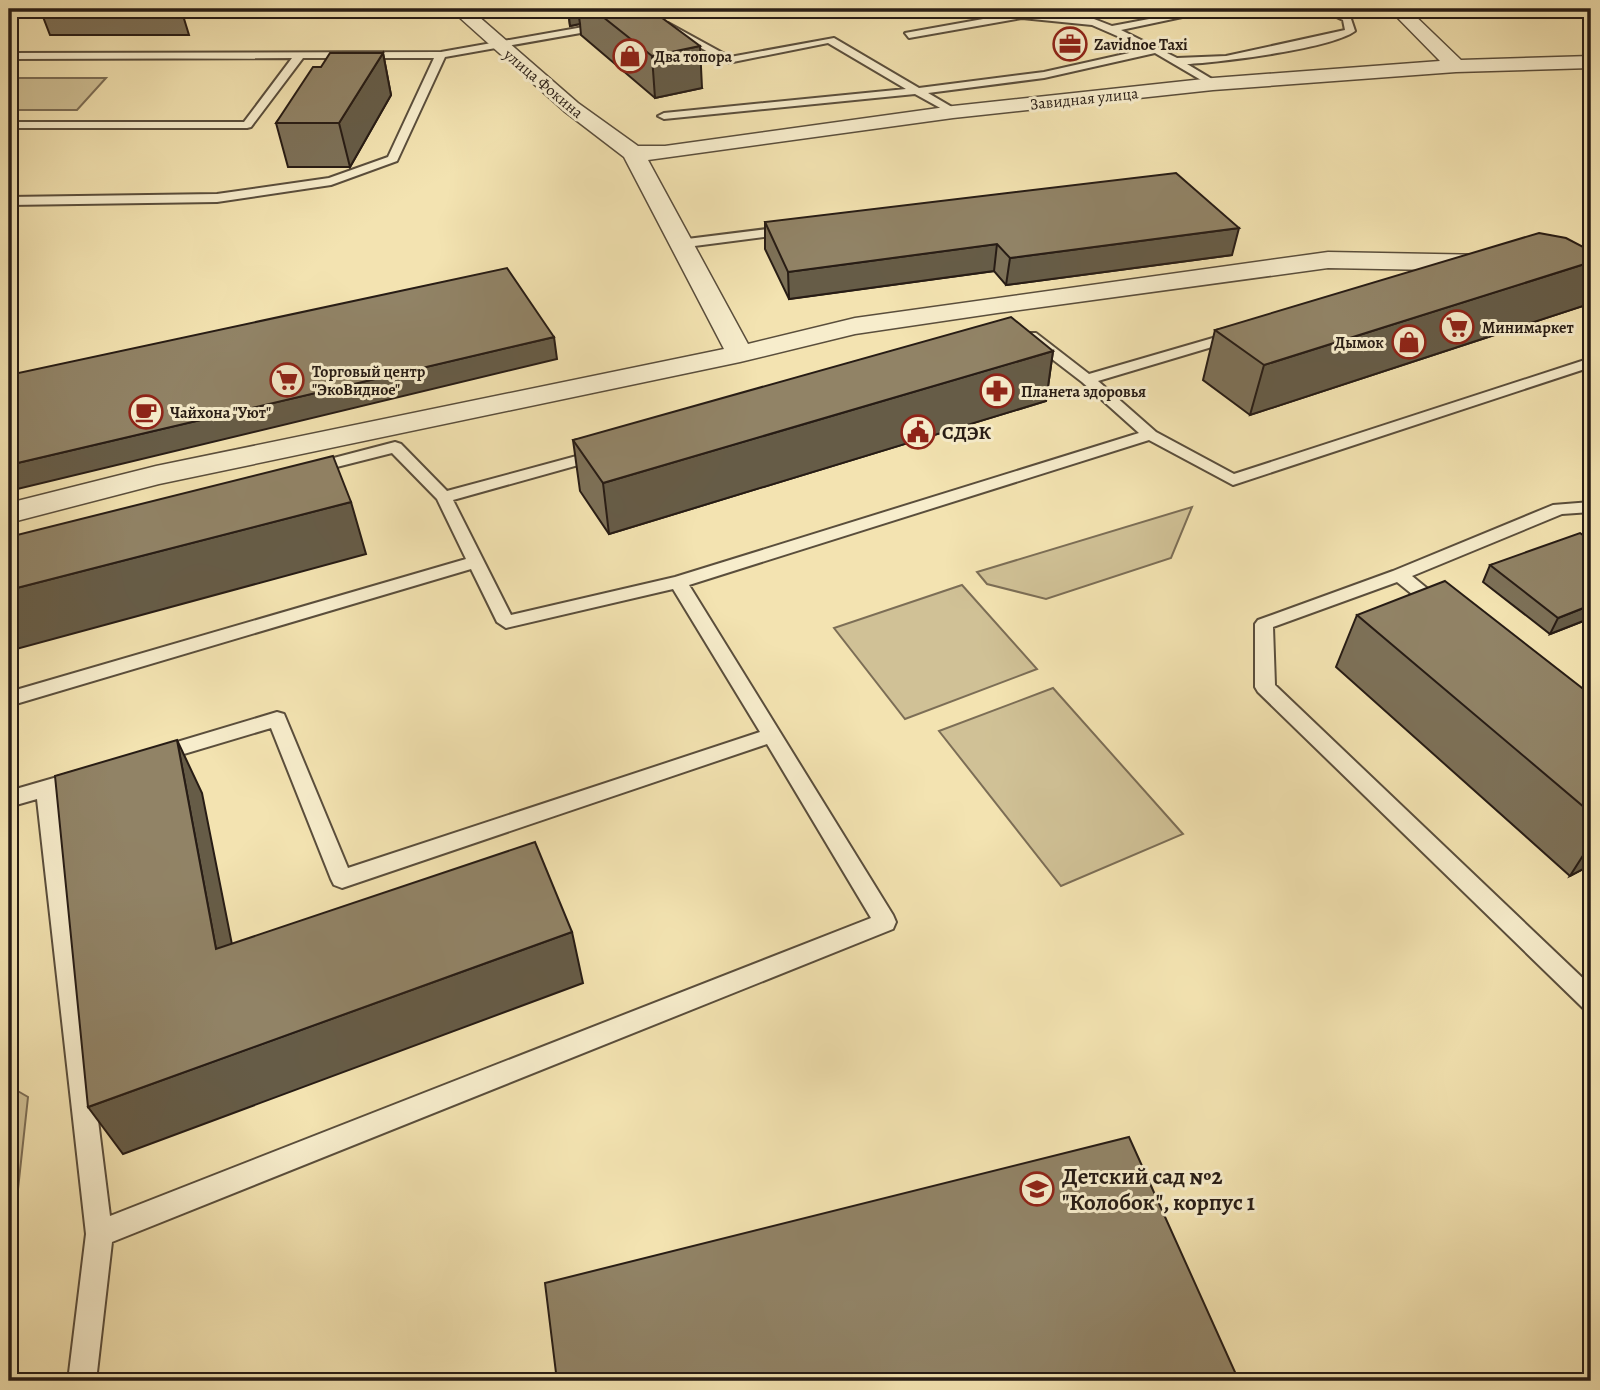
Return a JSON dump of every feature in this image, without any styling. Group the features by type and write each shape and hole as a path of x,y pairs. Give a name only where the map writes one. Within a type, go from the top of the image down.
{"street":[{"name":"улица Фокина","path":"459,9 500,47 633,153"},
{"path":"1398,9 1456,66"},
{"name":"Завидная улица","path":"633,153 665,153 953,112 1213,83 1456,66 1591,62"},
{"path":"633,153 679,244 740,354"},
{"path":"9,513 156,475 740,354 855,326 1016,325 1328,260 1488,263 1591,284"}],"lane":[{"path":"1113,29 1215,9"},
{"path":"1175,61 1226,59 1334,37 1350,31 1347,18 1324,9"},
{"path":"909,35 1022,15 1094,22 1157,50 1213,83"},
{"path":"653,17 728,60 830,40 953,112"},
{"path":"9,56 441,55 500,47 612,25"},
{"path":"664,116 917,91 1044,75 1157,50"},
{"path":"9,125 247,125 301,54"},
{"path":"9,201 217,198 331,181 393,159 441,55"},
{"path":"679,244 800,229"},
{"path":"1434,279 1488,263"},
{"path":"1016,325 1087,379 1150,435 1233,480 1591,362"},
{"path":"1087,379 1247,332"},
{"path":"288,474 394,447 444,497 506,622 678,582 1150,435"},
{"path":"444,497 617,449"},
{"path":"1591,508 1559,509 1399,575 1264,624 1265,687 1591,1002"},
{"path":"9,699 476,562"},
{"path":"1399,575 1452,617"},
{"path":"99,1234 885,922 678,582"},
{"path":"136,762 277,719 342,879 772,735"},
{"path":"9,799 98,773"},
{"path":"46,789 99,1234 82,1381"}],"shaded area":[{"path":"9,78 106,78 77,110 9,110"},
{"path":"1192,507 1171,558 1046,599 987,584 977,572"},
{"path":"962,585 1037,669 905,719 834,628"},
{"path":"1053,688 1183,834 1061,886 939,731"},
{"path":"9,1086 28,1097 9,1272"}],"building":[{"path":"593,9 650,9 700,46 652,56"},
{"path":"330,53 383,53 339,123 276,123 313,67 321,67"},
{"path":"1176,173 1239,228 1010,258 997,244 788,272 765,222"},
{"path":"1539,233 1566,238 1591,251 1591,262 1264,365 1215,330"},
{"name":"Торговый центр \"ЭкоВидное\"","path":"507,268 554,337 9,465 9,375"},
{"path":"1011,317 1053,351 603,483 573,440"},
{"path":"333,456 351,502 9,590 9,537"},
{"path":"1580,533 1591,541 1591,605 1558,618 1490,565"},
{"path":"1445,581 1591,695 1591,813 1357,615"},
{"path":"177,740 216,949 535,842 572,932 88,1107 55,776"},
{"path":"1129,1137 1239,1381 557,1381 545,1283"}],"place":[{"name":"Zavidnoe Taxi","path":"1070,44"},
{"name":"Два топора","path":"630,56"},
{"name":"Минимаркет","path":"1457,327"},
{"name":"Дымок","path":"1409,342"},
{"name":"Торговый центр \"ЭкоВидное\"","path":"287,380"},
{"name":"Планета здоровья","path":"997,391"},
{"name":"Чайхона \"Уют\"","path":"146,412"},
{"name":"СДЭК","path":"918,432"},
{"name":"Детский сад №2 \"Колобок\", корпус 1","path":"1037,1189"}]}
